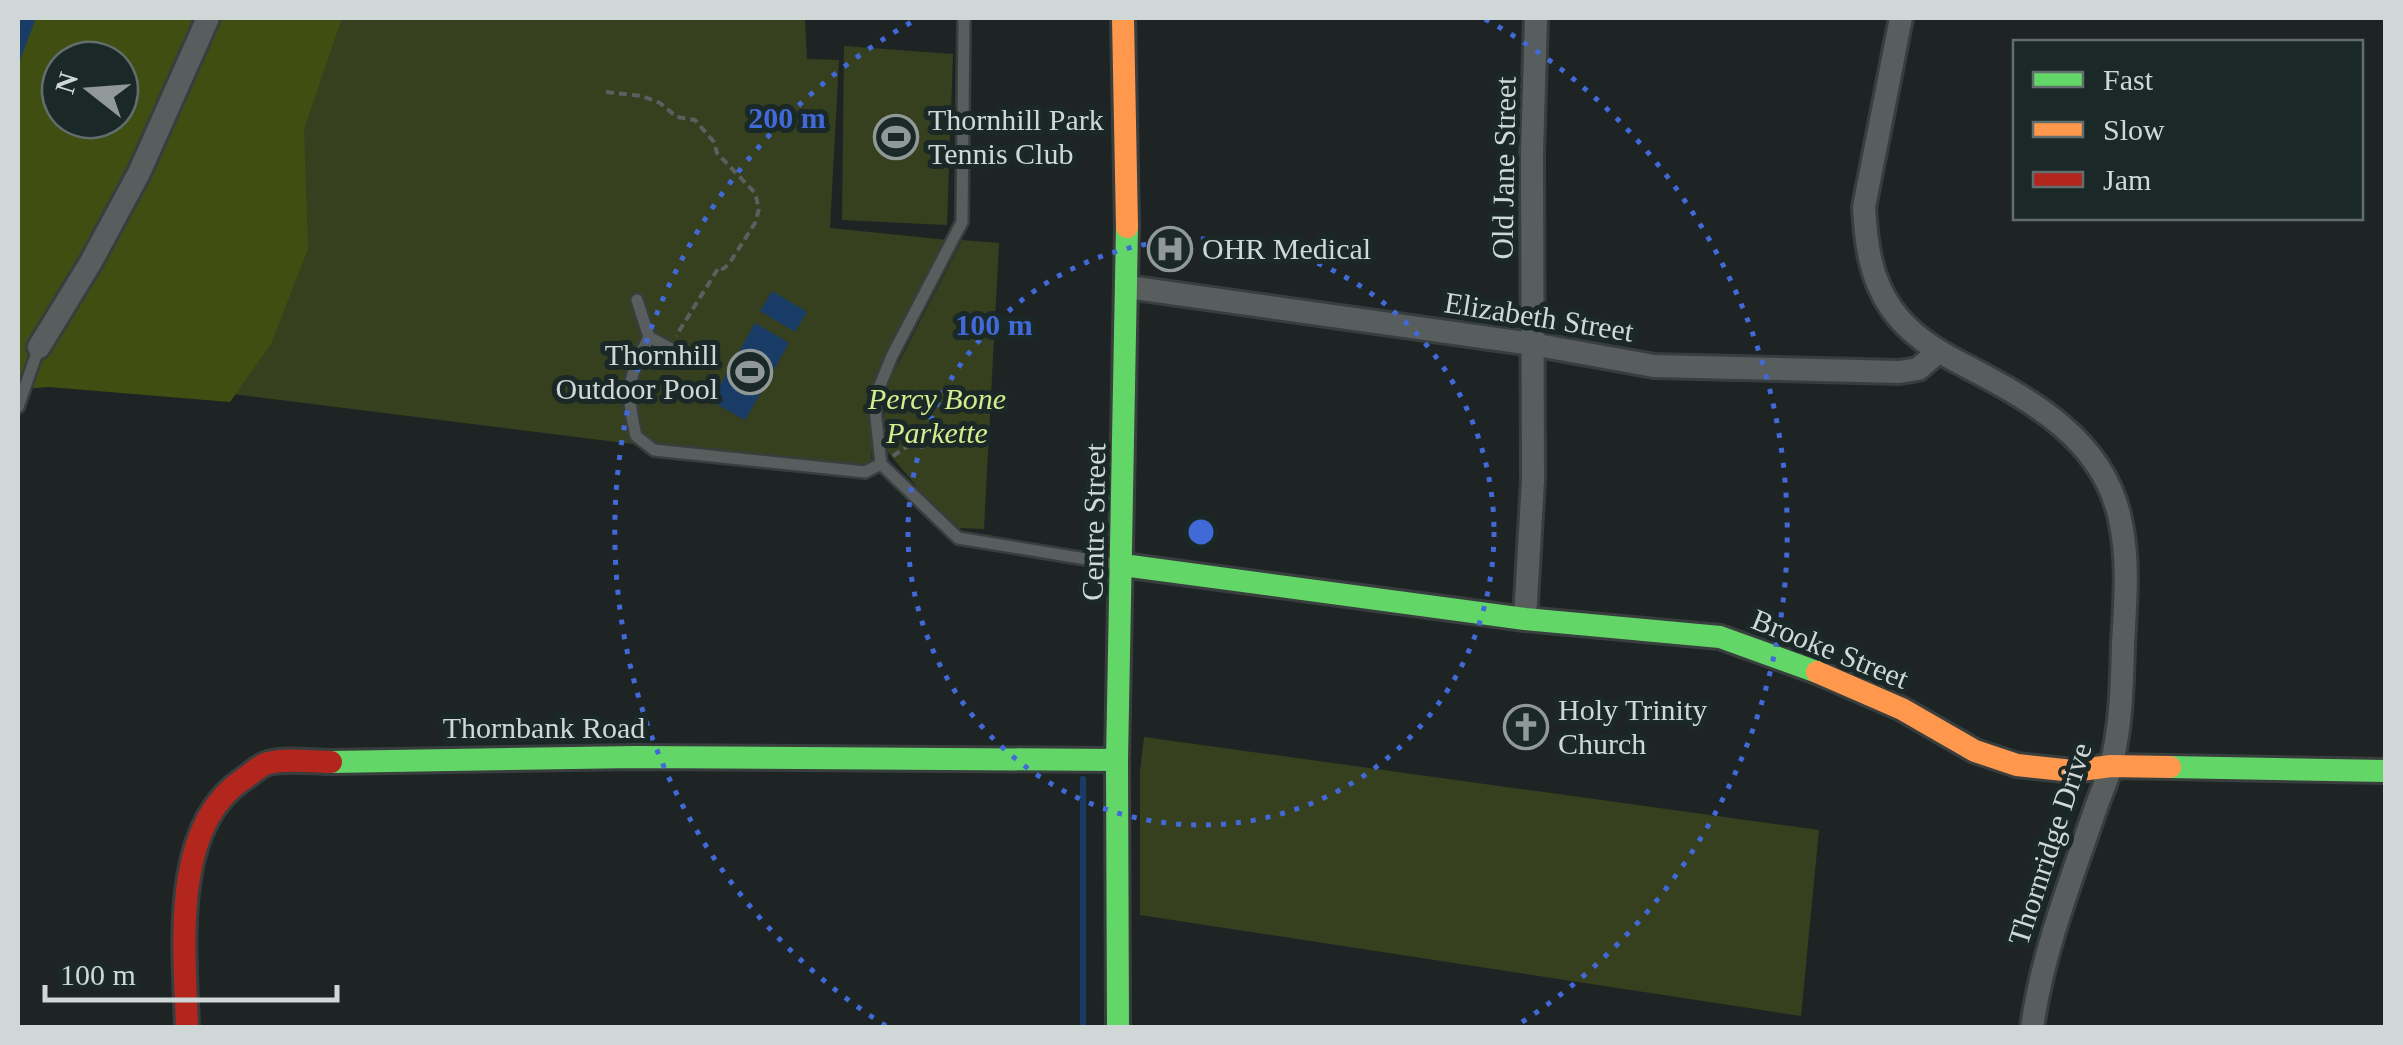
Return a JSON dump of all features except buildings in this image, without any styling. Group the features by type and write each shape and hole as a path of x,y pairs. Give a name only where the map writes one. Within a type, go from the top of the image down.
{"street":[{"path":"38,346 91,262 139,173 208,18"},
{"name":"Centre Street","path":"1118,1028 1118,760 1128,287 1123,18"},
{"name":"Old Jane Street","path":"1525,620 1533,480 1536,18"},
{"name":"Thornridge Drive","path":"1900,18 1867,192 1866,235 1874,276 1891,309 1938,352 2036,404 2071,431 2096,462 2121,521 2125,572 2122,693 2111,766 2051,936 2038,983 2032,1028"},
{"name":"Elizabeth Street","path":"1128,287 1532,344 1654,366 1834,372 1918,369 1938,352"},
{"name":"Brooke Street","path":"1123,565 1525,620 1720,637 1781,657 1902,709 1975,751 2017,764 2073,771 2111,766 2386,771"},
{"name":"Thornbank Road","path":"186,1028 187,882 194,844 222,795 266,763 635,757 1118,760"}],"lane":[{"path":"964,18 962,222 892,356 874,400 880,464 958,538 1123,565"},
{"path":"637,300 649,336 670,348"},
{"path":"649,336 630,378 628,403 636,436 654,450 865,472 880,464"},
{"path":"18,407 38,346"}],"path":[{"path":"606,92 642,96 660,103 677,117 695,120 714,142 718,153 755,192 759,209 755,223 728,264 719,268 670,348"},
{"path":"880,464 932,429"}],"green space":[{"path":"18,18 342,18 304,129 308,249 271,344 230,402 49,387 20,389"},
{"path":"339,18 805,18 807,59 839,60 830,228 948,240 899,327 873,388 871,474 184,388"},
{"name":"Thornhill Park Tennis Club","path":"844,46 953,54 947,225 842,220"},
{"name":"Percy Bone Parkette","path":"962,240 999,243 984,529 959,528 921,492 888,452 883,429 887,385"},
{"path":"1144,737 1819,830 1801,1016 1140,915 1140,771"}],"water":[{"path":"18,18 36,18 18,66"},
{"path":"772,291 807,312 795,332 760,311"},
{"name":"Thornhill Outdoor Pool","path":"755,323 789,343 745,420 711,401"}],"waterway":[{"path":"1083,779 1083,1028"}],"traffic: fast":[{"path":"1118,1028 1117,760 1127,227"},
{"path":"1123,565 1525,619 1720,637 1817,672"},
{"path":"331,762 635,757 1117,760"},
{"path":"2170,767 2386,771"}],"traffic: slow":[{"path":"1123,18 1127,227"},
{"path":"1817,672 1902,709 1975,751 2017,765 2073,771 2111,766 2170,767"}],"traffic: jam":[{"path":"187,1028 187,894 192,860 203,829 219,802 265,764 331,762"}],"place":[{"name":"Thornhill Park Tennis Club","path":"896,137"},
{"name":"OHR Medical","path":"1170,249"},
{"name":"Thornhill Outdoor Pool","path":"750,372"},
{"name":"Holy Trinity Church","path":"1526,727"}]}
